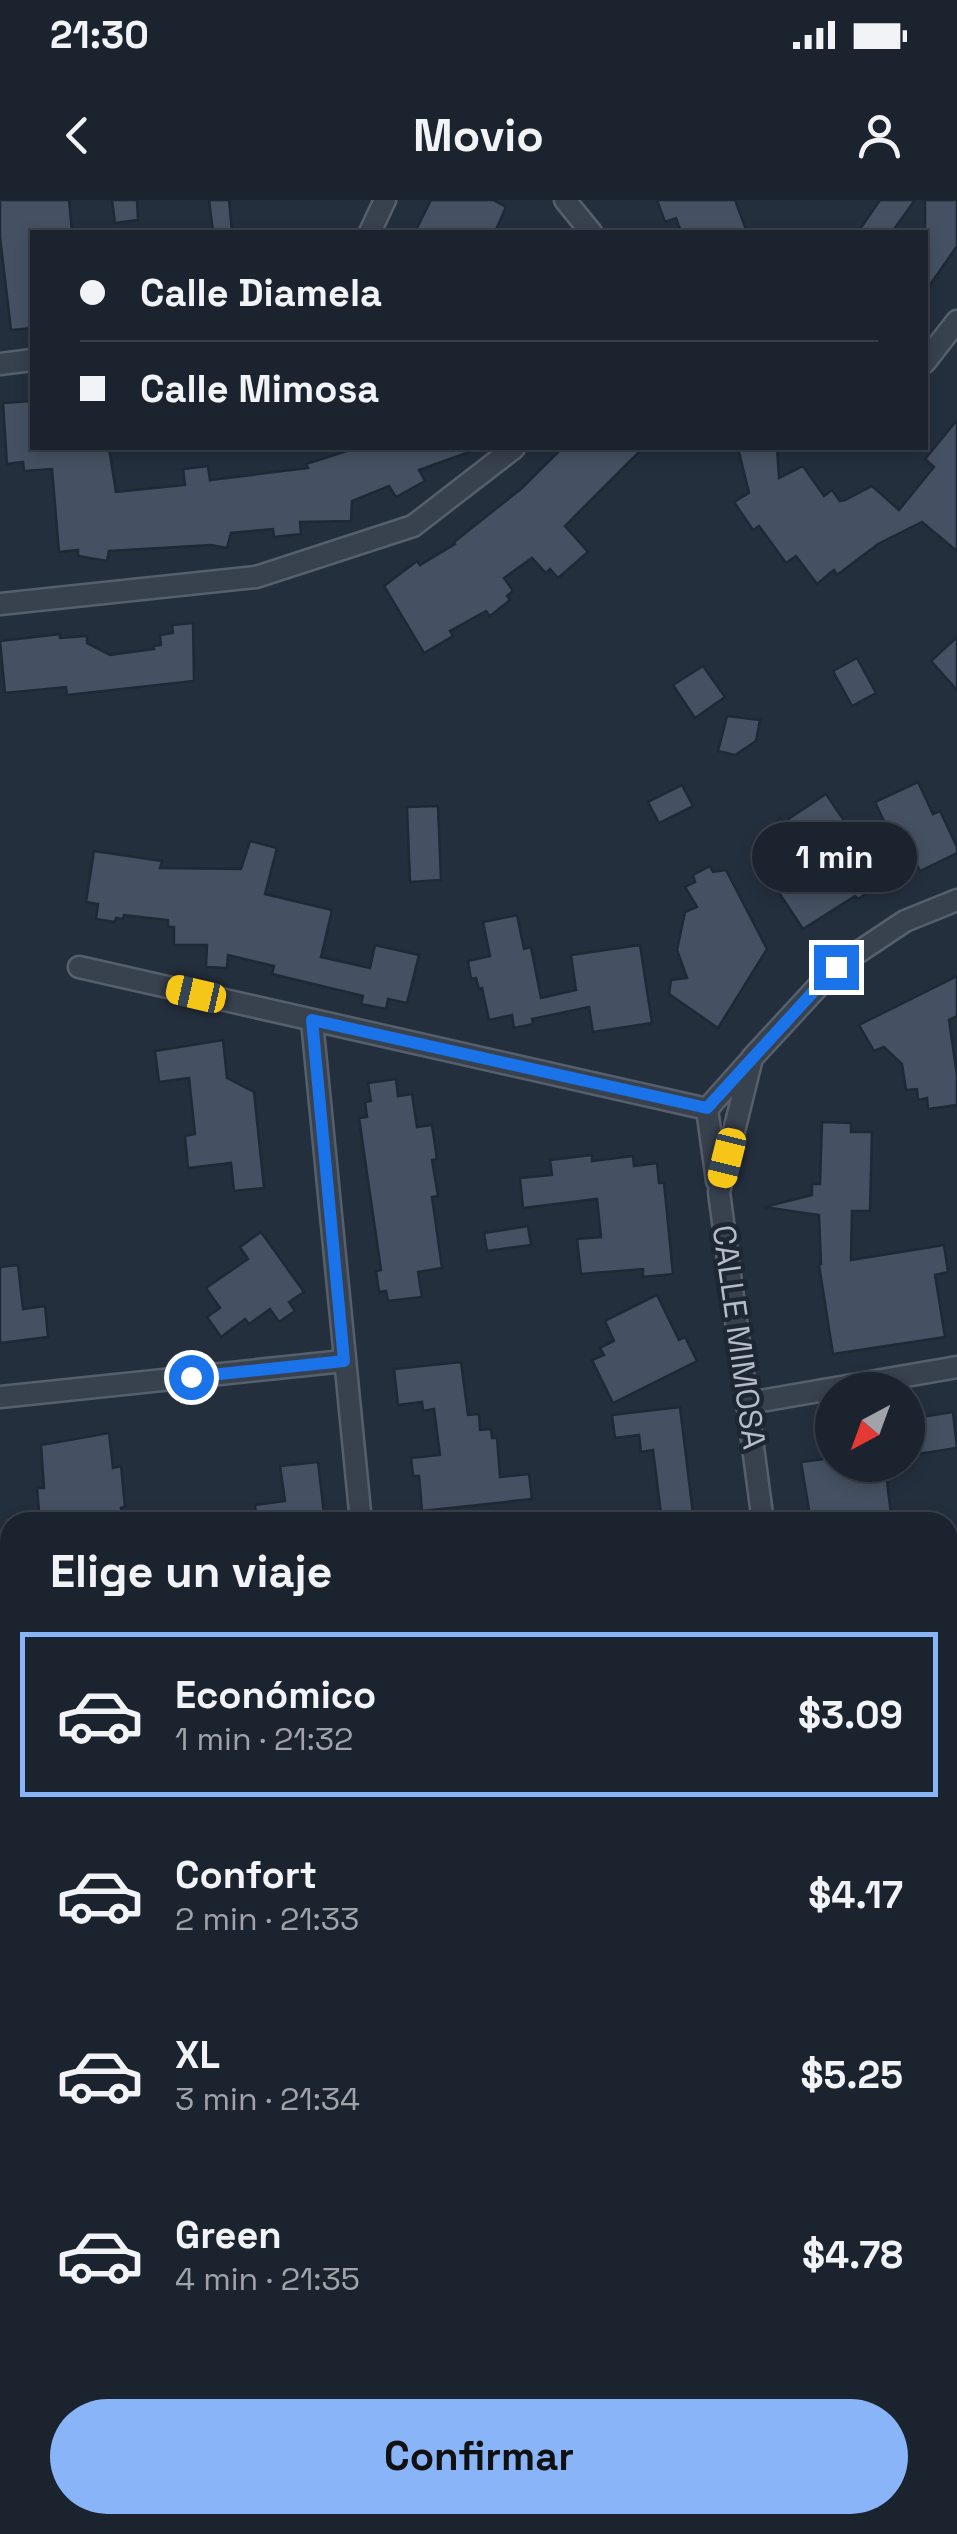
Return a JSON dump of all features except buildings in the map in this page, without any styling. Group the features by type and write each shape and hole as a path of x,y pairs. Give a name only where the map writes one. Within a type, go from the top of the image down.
{"street":[{"path":"371,230 386,200"},
{"path":"565,200 589,230"},
{"path":"928,358 957,321"},
{"path":"0,364 30,360"},
{"path":"0,604 256,577 412,526 511,450"},
{"name":"CALLE MIMOSA","path":"762,1512 719,1192 752,1058 836,967 905,921 957,900"},
{"path":"79,967 707,1108"},
{"path":"312,1020 360,1512"},
{"path":"707,1108 752,1058"},
{"path":"707,1108 719,1192"},
{"path":"0,1397 344,1361"},
{"path":"749,1404 957,1367"}],"route":[{"path":"191,1377 344,1361 312,1020 707,1108 836,967"}]}
